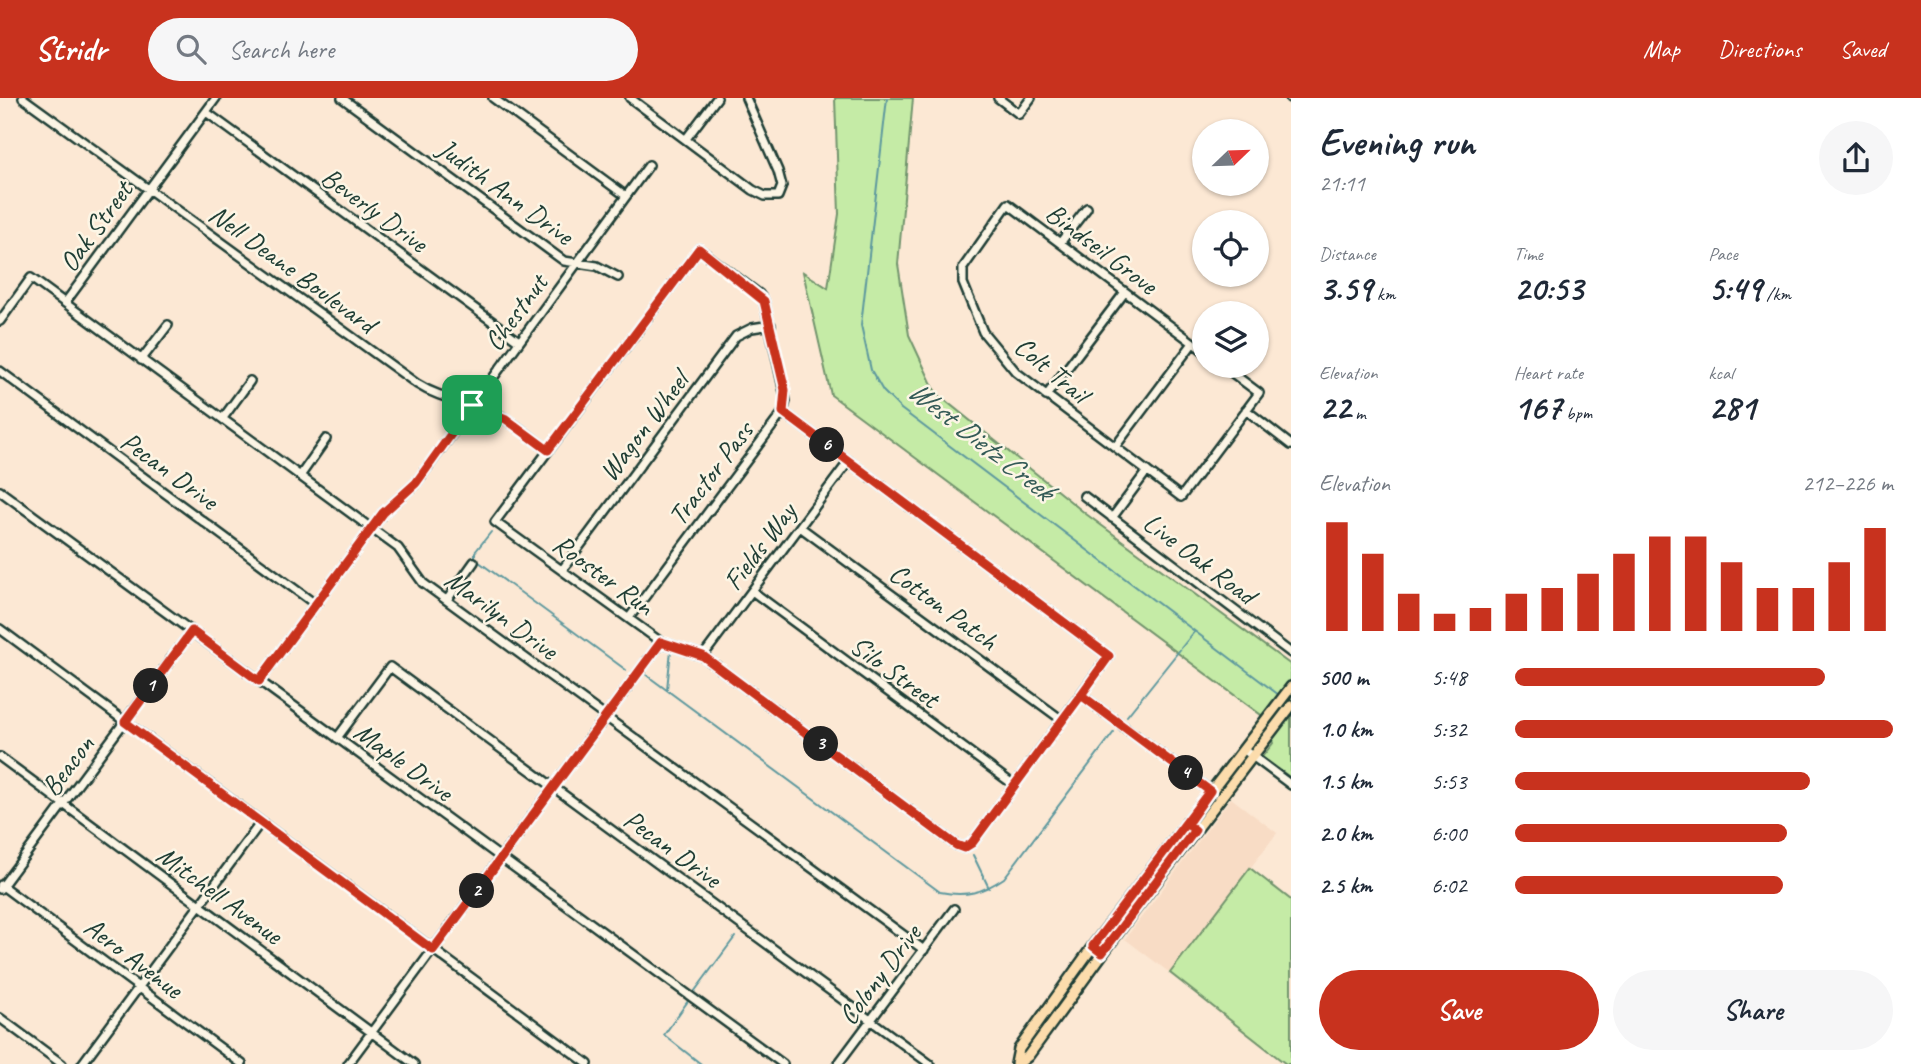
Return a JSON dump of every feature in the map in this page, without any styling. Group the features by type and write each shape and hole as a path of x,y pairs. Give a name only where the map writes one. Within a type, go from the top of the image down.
{"main road":[{"path":"1017,1064 1041,1039 1173,858 1210,791 1291,687"},
{"path":"1017,1064 1019,1049 1164,852 1220,798 1291,706"},
{"path":"1164,852 1173,858"},
{"path":"1121,909 1130,916"},
{"path":"1093,946 1102,953"},
{"path":"1052,1003 1061,1011"},
{"path":"1032,1031 1041,1039"}],"street":[{"name":"Nell Deane Boulevard","path":"23,98 417,384 444,398 472,405 506,419 548,450"},
{"name":"Oak Street","path":"0,321 31,278 65,303 216,98"},
{"name":"Judith Ann Drive","path":"342,98 564,261 597,266 618,277"},
{"path":"493,98 626,196"},
{"path":"686,139 717,98"},
{"path":"632,99 753,190 765,196 778,196 782,186 778,171 746,98"},
{"path":"998,98 1019,114 1031,98"},
{"name":"Beverly Drive","path":"206,112 519,341"},
{"name":"Chestnut","path":"259,681 388,508 416,483 649,165"},
{"name":"Bindseil Grove","path":"1007,204 1192,342"},
{"name":"Colt Trail","path":"1007,204 966,260 963,283 975,316 993,346 1016,372 1181,497 1246,410"},
{"path":"1060,243 1087,208"},
{"name":"Tractor Pass","path":"548,450 699,249 758,294 767,309 785,390 783,412 629,618"},
{"path":"1046,396 1125,292"},
{"name":"Marilyn Drive","path":"65,303 398,548 424,583 924,950"},
{"path":"141,360 168,325"},
{"name":"Wagon Wheel","path":"562,570 736,336 771,325"},
{"path":"1115,447 1192,344"},
{"name":"Pecan Drive","path":"0,371 315,604"},
{"path":"1239,378 1259,393 1246,410 1291,445"},
{"path":"223,418 250,381"},
{"path":"783,412 1109,656 1014,785"},
{"path":"300,476 326,439"},
{"name":"Rooster Run","path":"548,450 495,522 661,642 703,656 956,845 964,848 972,843 1014,785"},
{"name":"Fields Way","path":"703,656 849,461"},
{"path":"1112,518 1147,471"},
{"name":"Maple Drive","path":"0,491 783,1064"},
{"name":"Live Oak Road","path":"1084,496 1291,653"},
{"name":"Cotton Patch","path":"800,527 1062,720"},
{"path":"447,600 474,562"},
{"name":"Silo Street","path":"752,591 1014,785"},
{"path":"0,629 588,1064"},
{"name":"Beacon","path":"1,887 192,631"},
{"path":"348,1064 661,642"},
{"name":"Pecan Drive","path":"337,738 390,667 930,1064"},
{"path":"1081,695 1220,798"},
{"path":"1242,749 1291,785"},
{"name":"Mitchell Avenue","path":"0,757 414,1064"},
{"path":"82,1064 261,822"},
{"name":"Aero Avenue","path":"1,887 242,1064"},
{"name":"Colony Drive","path":"838,1064 954,909"},
{"path":"0,1018 62,1064"}],"shaded area":[{"path":"1231,798 1277,833 1170,973 1125,939"}],"green space":[{"path":"835,98 913,98 898,264 909,335 936,393 1086,514 1291,665 1291,778 1262,757 1273,743 1261,715 831,395 803,272 828,288 839,214"},
{"path":"1250,868 1291,900 1291,1064 1286,1064 1170,973"}],"waterway":[{"name":"West Dietz Creek","path":"887,98 861,325 871,370 883,391 901,409 1279,695"},
{"path":"491,532 475,552 475,559 626,670"},
{"path":"1127,716 1194,632"},
{"path":"667,689 671,650"},
{"path":"645,674 940,892 973,893 1004,878 1114,732"},
{"path":"973,855 989,888"},
{"path":"694,992 735,937"},
{"path":"688,1001 664,1035 701,1064"}],"route":[{"path":"472,405 416,483 383,513 259,681 192,631 125,722 433,950 661,642 703,656 956,845 964,848 972,843 1081,695 1210,791 1187,824 1195,830 1102,953 1093,946 1210,791 1146,743 1081,695 1109,656 783,412 785,390 764,301 699,249 548,450 506,419 472,405"}]}
